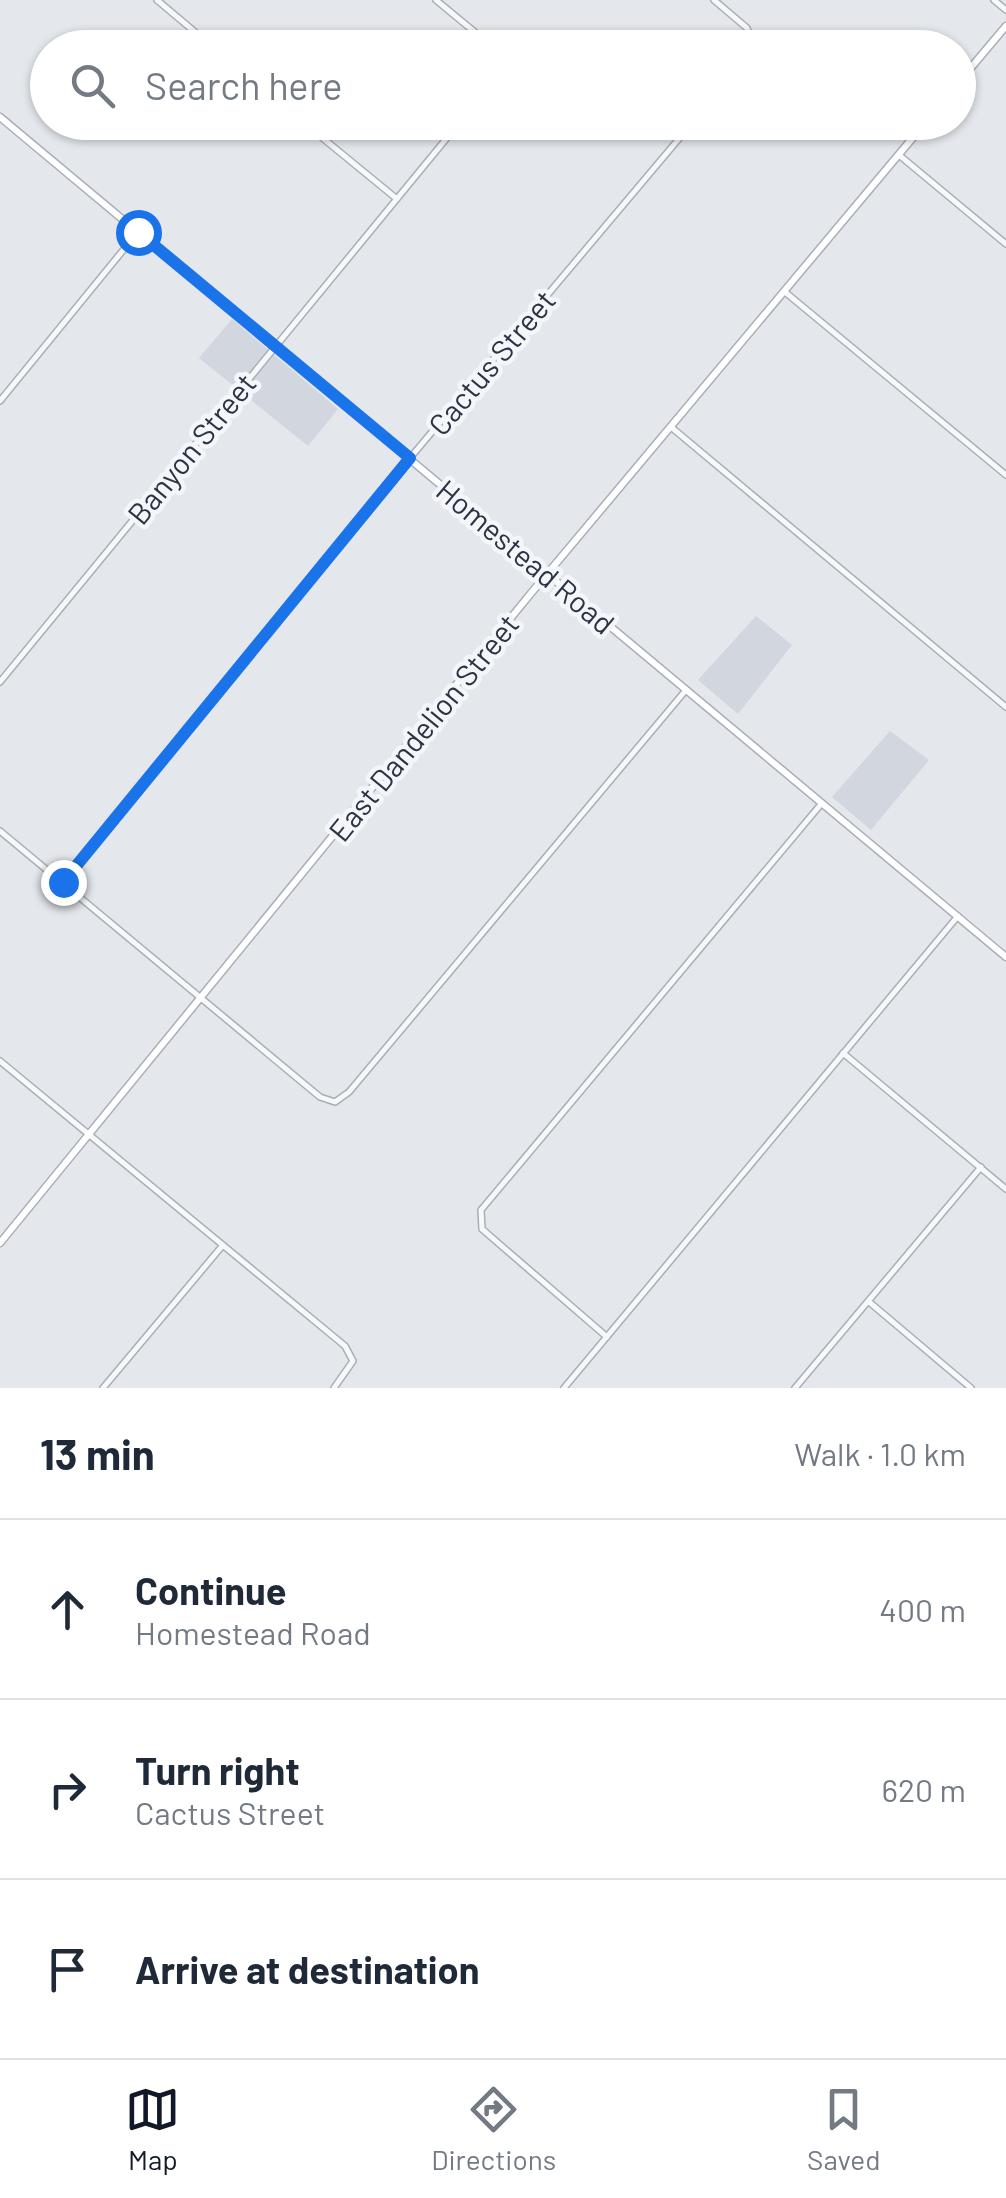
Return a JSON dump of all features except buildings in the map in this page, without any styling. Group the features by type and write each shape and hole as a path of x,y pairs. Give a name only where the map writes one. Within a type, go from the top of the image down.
{"street":[{"path":"157,0 193,30"},
{"path":"436,0 472,30"},
{"path":"714,0 748,30"},
{"path":"994,0 1006,10"},
{"path":"976,62 1006,26"},
{"name":"Homestead Road","path":"1,118 1006,957"},
{"path":"325,140 397,199"},
{"name":"Banyon Street","path":"0,682 445,140"},
{"name":"Cactus Street","path":"63,882 410,458 678,140"},
{"name":"East Dandelion Street","path":"0,1243 548,574 911,140"},
{"path":"899,155 1006,244"},
{"path":"0,402 138,232"},
{"path":"784,292 1006,475"},
{"path":"671,427 1006,708"},
{"path":"0,831 320,1097 335,1102 350,1092 686,690"},
{"path":"607,1337 482,1229 478,1220 481,1210 822,803"},
{"path":"564,1388 958,916"},
{"path":"844,1054 1006,1188"},
{"path":"0,1061 352,1357 350,1368 334,1388"},
{"path":"796,1388 981,1167"},
{"path":"102,1388 223,1245"},
{"path":"868,1302 971,1388"}],"shaded area":[{"path":"232,319 338,409 308,446 199,358"},
{"path":"756,616 792,645 738,714 698,680"},
{"path":"890,731 929,760 871,830 832,797"}],"route":[{"path":"63,882 410,458 138,232"}]}
